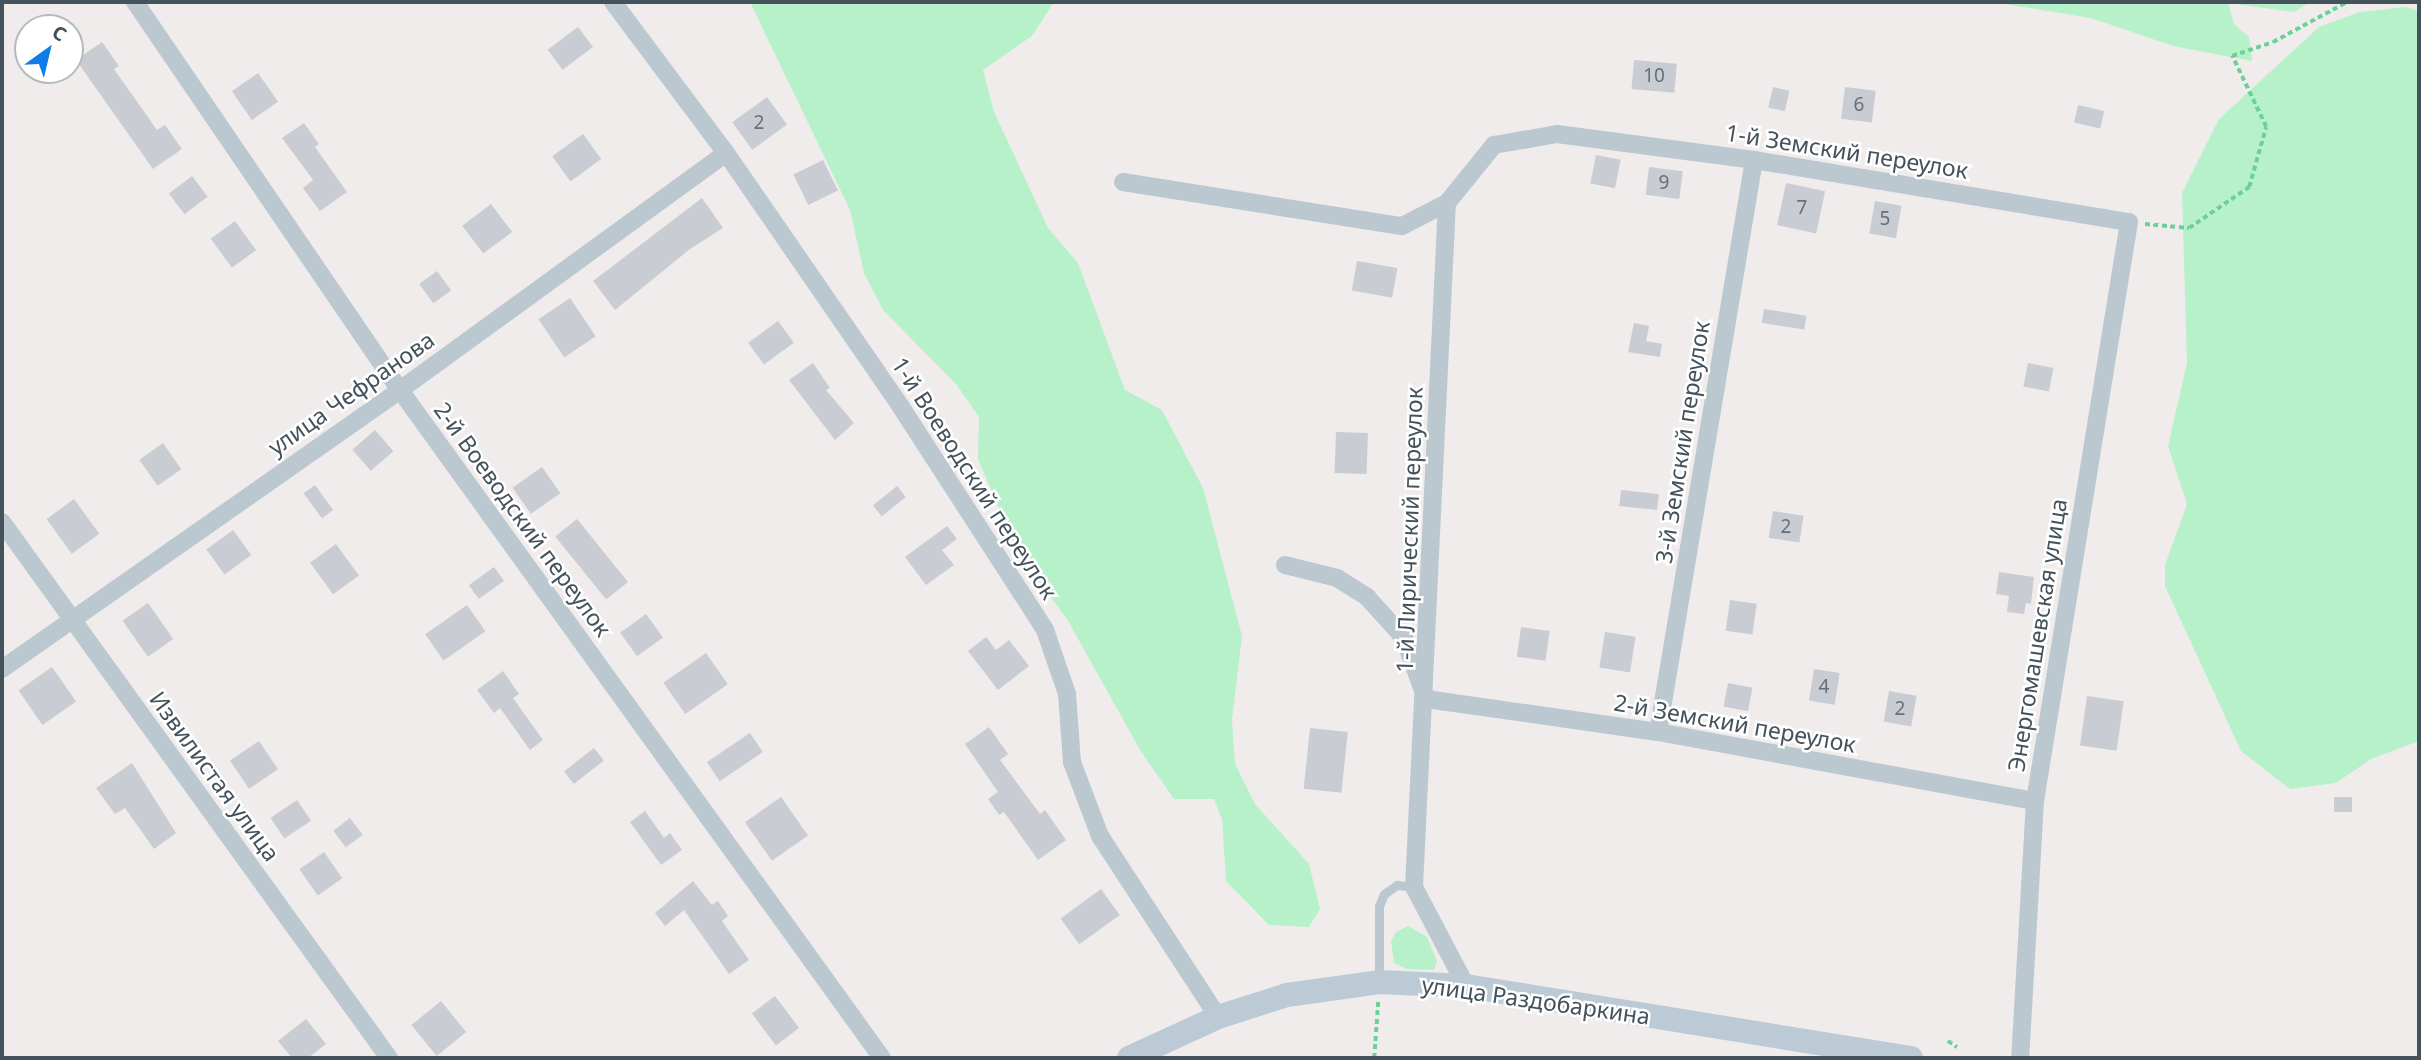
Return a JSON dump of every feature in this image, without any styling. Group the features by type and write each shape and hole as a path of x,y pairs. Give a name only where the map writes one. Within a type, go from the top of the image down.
{"street":[{"name":"2-й Воеводский переулок","path":"135,2 400,390 882,1058"},
{"name":"1-й Воеводский переулок","path":"613,2 726,153 901,407 1045,630 1067,694 1072,762 1100,836 1217,1017"},
{"name":"1-й Земский переулок","path":"1447,203 1494,145 1557,134 1754,160 2129,222"},
{"name":"улица Чефранова","path":"2,669 400,390 726,153"},
{"name":"3-й Земский переулок","path":"1658,732 1754,160"},
{"path":"1123,182 1402,226 1447,203"},
{"name":"1-й Лирический переулок","path":"1414,887 1426,699 1447,203"},
{"name":"Энергомашевская улица","path":"2020,1058 2035,801 2129,222"},
{"name":"Извилистая улица","path":"2,522 389,1058"},
{"path":"1285,565 1337,578 1367,597 1404,638 1426,699"},
{"name":"2-й Земский переулок","path":"1426,699 1658,732 2035,801"},
{"path":"1414,887 1466,986"},
{"name":"улица Раздобаркина","path":"1129,1058 1217,1017 1287,995 1378,982 1466,986 1911,1058"}],"lane":[{"path":"1378,982 1379,906 1384,894 1397,885 1414,887"}],"path":[{"path":"2129,222 2189,228 2249,187 2266,127 2232,56 2273,43 2347,2"},
{"path":"1374,1058 1378,982"},
{"path":"1948,1041 1957,1047"}],"green space":[{"path":"750,2 1054,2 1032,36 983,70 994,112 1048,228 1078,263 1125,390 1162,410 1203,488 1242,636 1232,720 1235,764 1255,804 1309,864 1320,909 1309,927 1269,925 1226,881 1222,819 1214,799 1174,799 1140,750 1067,619 1018,553 978,459 979,417 956,384 883,310 864,273 850,210"},
{"path":"1992,2 2310,2 2294,12 2228,3 2234,24 2249,37 2252,61 2173,46 2091,18"},
{"path":"2406,7 2419,11 2419,741 2371,759 2336,783 2290,789 2241,751 2165,586 2165,565 2187,504 2168,446 2187,363 2182,193 2219,119 2319,27 2360,12"},
{"path":"1408,926 1427,937 1437,961 1434,970 1407,969 1394,963 1391,941 1396,932"}],"building":[{"path":"578,27 593,47 563,70 548,50"},
{"path":"102,42 119,66 114,69 157,130 165,125 182,149 153,169 84,71 84,54"},
{"path":"1634,60 1677,64 1674,93 1631,89"},
{"path":"258,73 278,102 252,120 232,91"},
{"path":"1773,87 1790,91 1785,111 1768,107"},
{"path":"1845,87 1876,91 1872,123 1841,119"},
{"path":"767,97 787,125 752,150 732,122"},
{"path":"2078,105 2104,111 2100,129 2074,123"},
{"path":"304,123 319,144 315,147 347,192 320,211 303,188 313,180 282,138"},
{"path":"583,134 601,159 570,181 552,156"},
{"path":"1596,155 1621,160 1615,188 1590,183"},
{"path":"823,160 838,191 808,205 793,174"},
{"path":"1649,167 1683,171 1679,199 1646,195"},
{"path":"192,176 208,197 184,214 169,193"},
{"path":"1786,183 1825,191 1816,233 1777,225"},
{"path":"702,198 723,228 690,249 615,310 593,281"},
{"path":"1875,201 1902,206 1896,238 1869,233"},
{"path":"491,204 512,232 483,254 462,226"},
{"path":"235,221 256,250 232,268 211,239"},
{"path":"1357,261 1397,268 1392,298 1352,291"},
{"path":"437,271 451,290 433,303 419,284"},
{"path":"570,298 596,336 564,357 538,319"},
{"path":"1764,309 1806,316 1804,330 1762,323"},
{"path":"778,321 794,343 764,365 748,343"},
{"path":"1634,323 1649,326 1646,341 1662,344 1660,357 1628,352"},
{"path":"813,363 830,388 826,390 854,423 835,440 789,380"},
{"path":"2028,363 2054,368 2049,392 2023,387"},
{"path":"375,430 393,451 371,471 352,450"},
{"path":"1336,432 1368,433 1367,474 1335,473"},
{"path":"163,443 181,469 158,486 139,460"},
{"path":"542,467 560,493 531,514 513,488"},
{"path":"315,485 333,510 322,518 304,493"},
{"path":"897,486 906,497 882,516 873,506"},
{"path":"1621,490 1659,494 1657,510 1619,506"},
{"path":"74,499 99,534 72,554 46,519"},
{"path":"1773,511 1804,516 1799,543 1769,538"},
{"path":"577,519 628,582 606,600 555,537"},
{"path":"947,526 957,539 942,550 954,565 926,585 905,557"},
{"path":"233,530 251,555 225,574 206,549"},
{"path":"336,544 359,576 333,594 310,563"},
{"path":"494,567 504,581 479,599 469,585"},
{"path":"1999,572 2034,577 2031,604 2026,603 2024,614 2007,612 2009,596 1996,594"},
{"path":"1730,600 1757,604 1752,634 1726,631"},
{"path":"148,603 173,639 148,657 123,621"},
{"path":"467,605 485,631 444,660 425,634"},
{"path":"646,614 663,637 637,656 620,633"},
{"path":"1521,627 1550,631 1546,661 1517,657"},
{"path":"1605,632 1636,637 1630,672 1599,668"},
{"path":"986,637 996,650 1009,640 1029,666 998,690 968,651"},
{"path":"706,653 728,684 685,714 663,683"},
{"path":"52,667 76,701 43,725 18,691"},
{"path":"1814,669 1840,673 1835,705 1809,701"},
{"path":"503,671 519,694 513,698 543,740 530,750 500,708 494,713 477,690"},
{"path":"1728,683 1753,688 1748,711 1723,707"},
{"path":"1889,691 1917,696 1911,726 1884,722"},
{"path":"2087,696 2124,701 2117,751 2080,746"},
{"path":"989,727 1008,754 1000,760 1040,814 1045,810 1066,840 1038,860 1004,812 999,815 988,799 998,792 965,744"},
{"path":"1310,728 1348,732 1341,793 1304,789"},
{"path":"750,733 763,752 720,781 707,762"},
{"path":"259,741 278,769 249,789 230,761"},
{"path":"594,748 604,761 574,784 564,771"},
{"path":"132,763 176,833 154,849 125,808 115,814 96,788"},
{"path":"781,797 808,836 772,861 745,822"},
{"path":"2334,797 2352,797 2352,812 2334,812"},
{"path":"297,800 311,821 284,839 270,818"},
{"path":"645,811 664,838 670,833 682,850 661,865 630,822"},
{"path":"350,818 363,835 346,847 333,831"},
{"path":"324,852 342,878 318,895 299,869"},
{"path":"693,881 712,905 718,901 728,916 722,921 749,960 729,974 684,910 665,926 655,913"},
{"path":"1101,889 1120,915 1079,944 1061,918"},
{"path":"775,996 799,1028 776,1045 752,1013"},
{"path":"441,1001 466,1032 437,1056 411,1025"},
{"path":"306,1019 326,1044 308,1058 292,1058 278,1041"}]}
